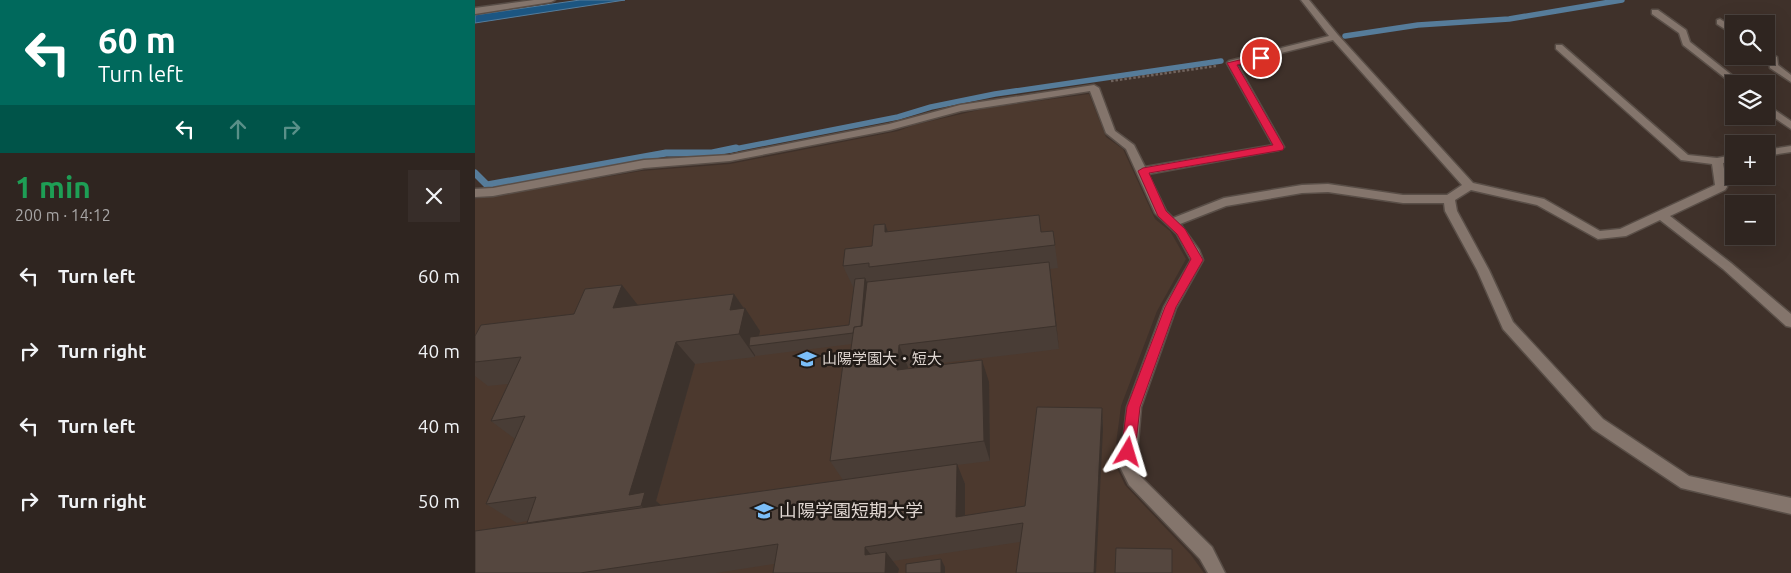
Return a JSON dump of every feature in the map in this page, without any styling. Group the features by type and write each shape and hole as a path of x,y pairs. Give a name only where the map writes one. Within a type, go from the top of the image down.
{"street":[{"path":"475,11 551,0"},
{"path":"1305,0 1335,37 1469,186 1540,202 1598,235 1622,233 1721,187 1717,160"},
{"path":"1655,12 1683,32 1686,43 1727,75"},
{"path":"1720,22 1725,26"},
{"path":"1143,171 1279,147 1231,63 1335,37"},
{"path":"1559,47 1685,158 1725,159"},
{"path":"1773,65 1791,79"},
{"path":"475,193 493,192 644,164 730,158 890,127 960,108 1094,88 1111,134 1130,147 1143,171 1161,213 1181,231 1197,260 1170,307 1134,407 1128,467 1134,480 1206,553 1217,573"},
{"path":"1775,113 1791,126"},
{"path":"1775,151 1791,148"},
{"path":"1171,223 1224,202 1302,189 1328,188 1403,199 1449,199 1469,186"},
{"path":"1449,199 1451,211 1483,270 1508,325 1598,424 1686,483 1791,506"},
{"path":"1661,215 1727,266 1791,322"}],"path":[{"path":"1094,88 1105,82 1231,63"}],"shaded area":[{"name":"山陽学園大・短大","path":"1089,94 1106,137 1123,149 1155,219 1170,231 1186,259 1157,311 1121,406 1116,444 1116,466 1125,485 1191,555 1204,573 475,573 475,199 641,171 730,164 898,131 914,125 987,108"}],"water":[{"path":"580,0 625,0 475,23 475,15"}],"building":[{"path":"1039,215 1041,232 1053,231 1055,245 869,267 869,263 843,266 845,249 872,246 874,225 885,224 885,232"},
{"path":"1049,262 1056,326 899,345 897,370 982,360 984,441 830,461 843,364 849,363 854,327 862,326 867,282"},
{"path":"865,278 861,326 854,327 853,333 749,346 750,337 849,325 855,279"},
{"path":"622,285 613,308 734,294 730,310 745,308 739,334 676,342 629,495 645,492 641,506 527,523 536,497 486,504 525,416 491,421 521,357 475,362 475,336 481,325 574,314 585,289"},
{"path":"1037,407 1102,408 1094,573 1016,573 1023,523 865,547 865,555 886,552 885,573 773,573 778,544 580,573 475,573 475,531 957,464 956,517 1025,506"},
{"path":"1116,548 1172,549 1172,573 1115,573"},
{"path":"941,559 941,573 906,573 906,564"}],"waterway":[{"path":"1345,36 1418,25 1509,19 1622,0"},
{"path":"730,150 898,117 931,107 995,94 1221,61"},
{"path":"475,173 487,185 666,153 712,153 736,148"}],"place":[{"name":"山陽学園大・短大","path":"807,359"},
{"name":"山陽学園短期大学","path":"764,511"}],"route":[{"path":"1128,452 1134,407 1170,307 1197,260 1195,253 1181,231 1161,213 1143,171 1279,147 1231,63 1261,58"}]}
